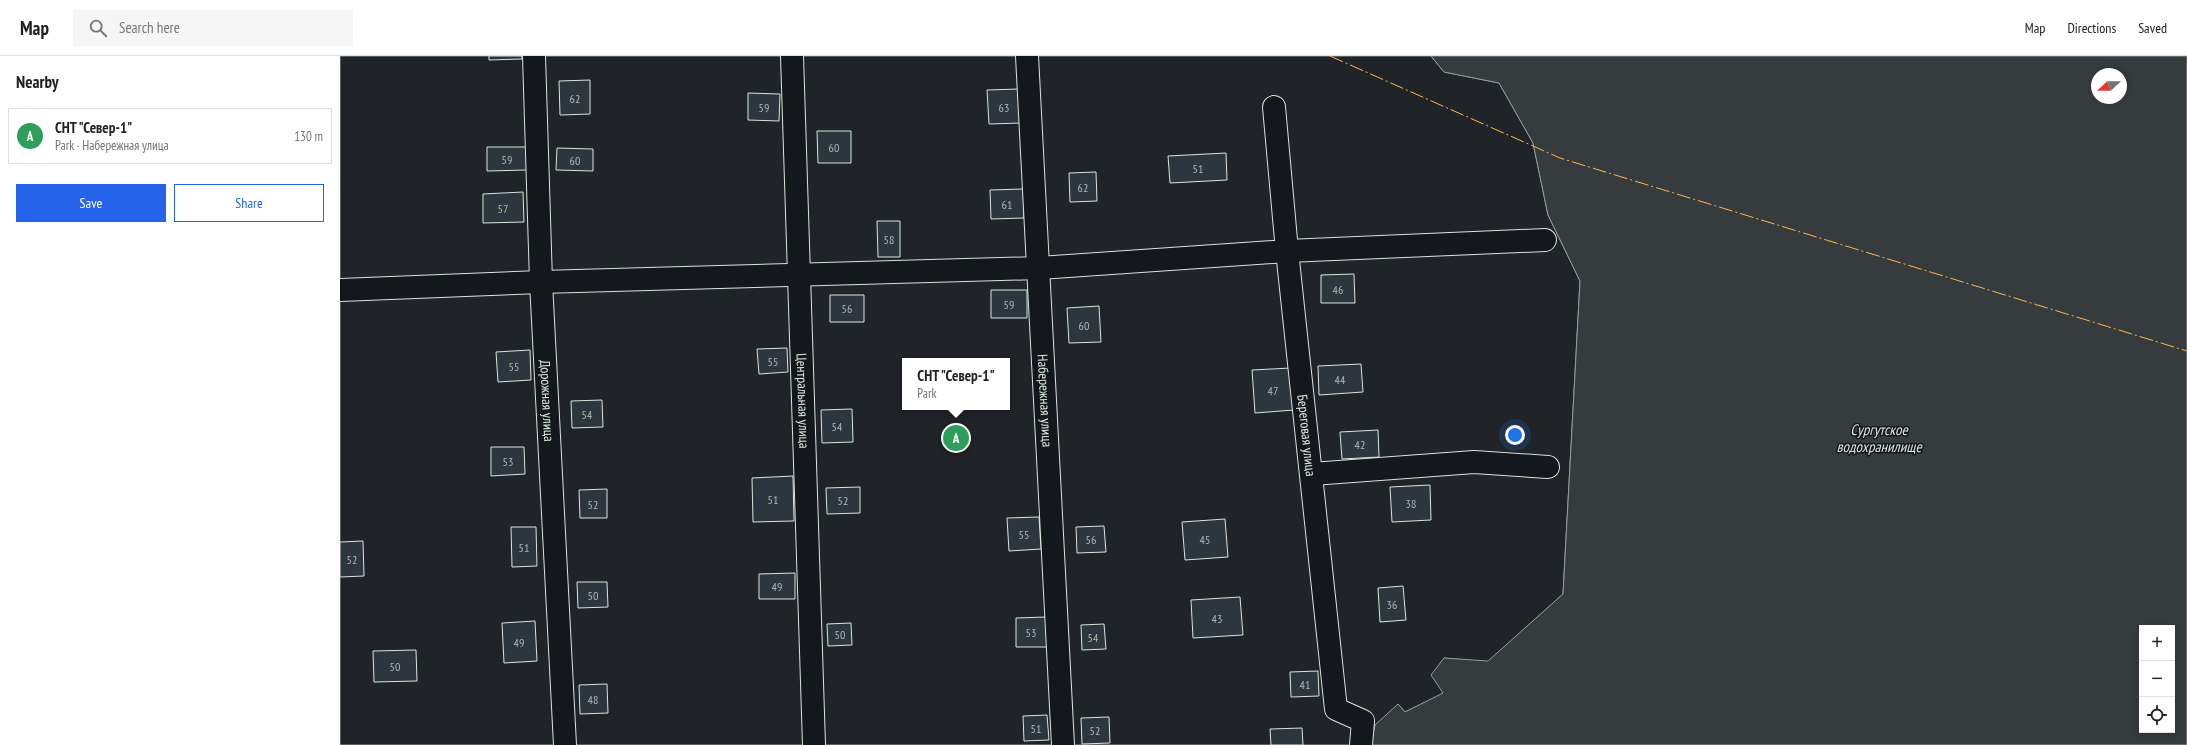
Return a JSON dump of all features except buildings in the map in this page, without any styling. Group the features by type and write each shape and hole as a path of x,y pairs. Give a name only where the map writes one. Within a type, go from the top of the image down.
{"street":[{"name":"Дорожная улица","path":"534,56 540,282 565,745"},
{"name":"Центральная улица","path":"792,56 814,745"},
{"name":"Набережная улица","path":"1027,56 1063,745"},
{"name":"Береговая улица","path":"1274,107 1287,252 1336,709 1363,720 1361,745"},
{"path":"340,290 540,282 1039,268 1287,252 1545,240"},
{"path":"1312,474 1474,462 1548,467"}],"shaded area":[{"path":"340,56 1431,56 1444,72 1499,83 1533,143 1548,215 1580,281 1563,594 1488,662 1444,658 1444,693 1405,712 1398,704 1371,745 340,745"}],"water":[{"name":"Сургутское водохранилище","path":"1431,56 2187,56 2187,745 1371,745 1375,725 1398,704 1405,712 1443,693 1431,675 1444,658 1488,661 1563,594 1580,281 1548,215 1533,143 1499,83 1444,72"}],"power":[{"path":"1330,56 1560,158 2187,351"}],"place":[{"name":"СНТ \"Север-1\"","path":"956,438"}]}
